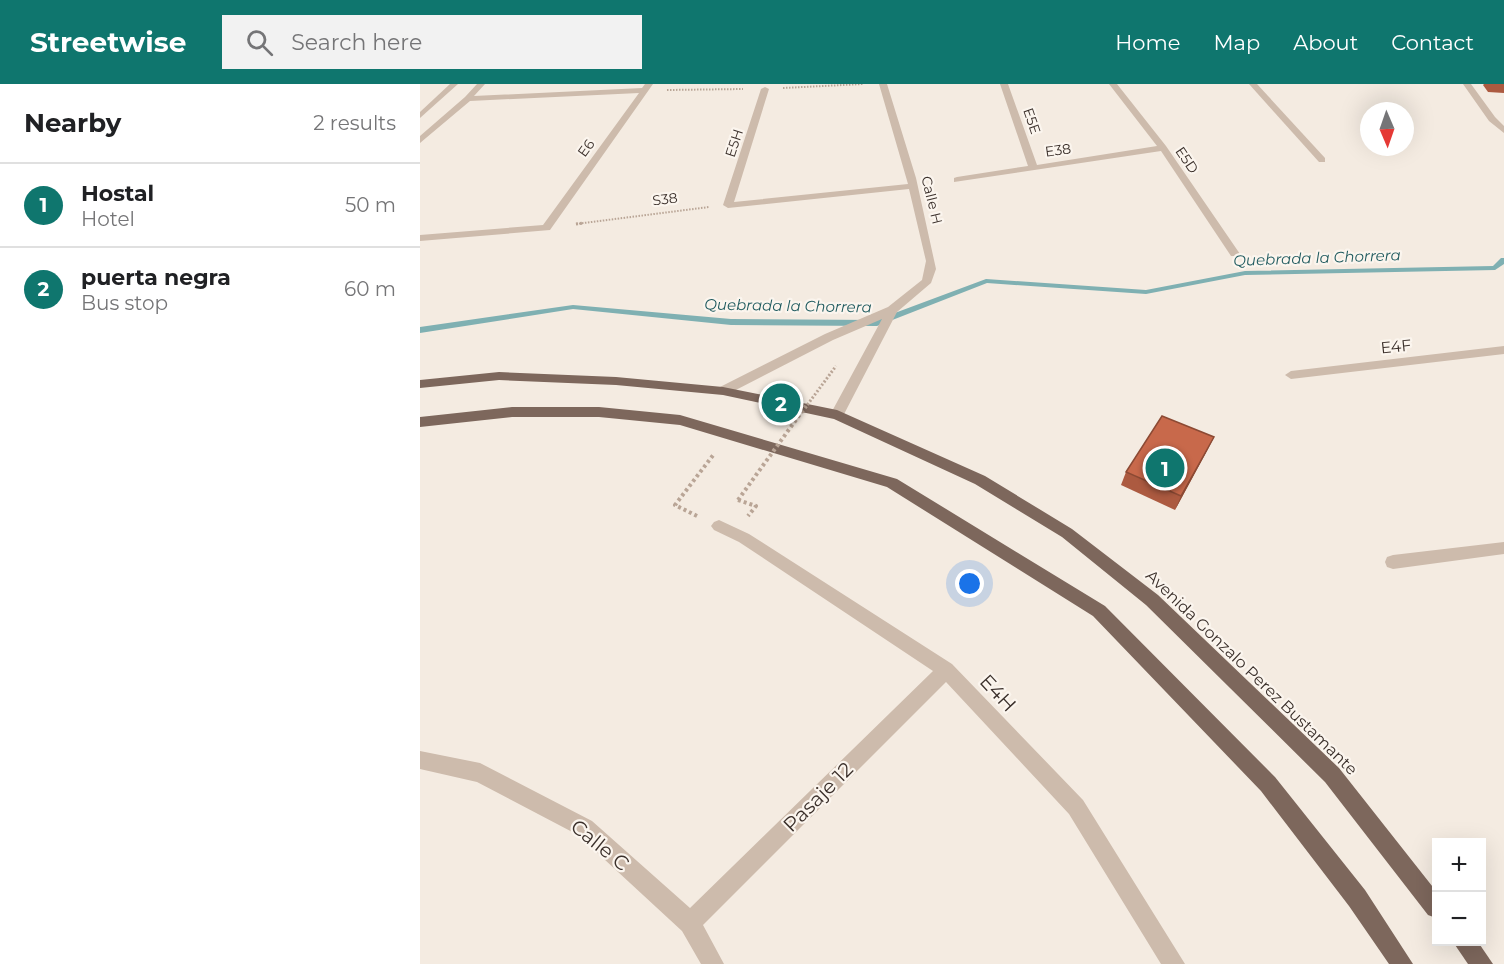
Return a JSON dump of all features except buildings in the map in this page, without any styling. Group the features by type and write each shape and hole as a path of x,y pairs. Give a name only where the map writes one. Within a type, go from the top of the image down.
{"main road":[{"name":"Avenida Gonzalo Perez Bustamante","path":"420,384 499,376 616,381 723,390 837,416 980,480 1067,533 1152,600 1332,775 1432,901"},
{"path":"420,422 512,412 599,412 680,420 892,483 1099,611 1268,784 1357,898 1402,964"},
{"path":"1467,946 1482,964"}],"street":[{"path":"420,116 454,84"},
{"path":"420,140 468,99 481,84"},
{"name":"Calle H","path":"723,390 892,310 927,281 932,269 913,186 883,84"},
{"name":"E5E","path":"1004,84 1033,167"},
{"name":"E5D","path":"1113,84 1163,148 1235,254"},
{"path":"1253,84 1322,160"},
{"path":"1467,84 1492,119 1504,130"},
{"path":"468,99 647,87"},
{"name":"E6","path":"546,228 647,87"},
{"name":"E5H","path":"728,205 765,89"},
{"name":"E38","path":"957,180 1163,148"},
{"path":"728,205 913,186"},
{"path":"420,238 546,228"},
{"name":"Calle H","path":"837,416 892,310"},
{"name":"E4F","path":"1291,375 1504,350"},
{"name":"E4H","path":"719,526 744,538 946,670 1076,807 1174,964"},
{"path":"1393,562 1504,548"},
{"name":"Pasaje 12","path":"690,923 946,670"},
{"name":"Calle C","path":"420,760 480,773 585,828 690,923 713,964"}],"path":[{"name":"S38","path":"546,228 728,205"},
{"path":"756,506 738,500 836,366"},
{"path":"675,506 729,435"}],"waterway":[{"name":"Quebrada la Chorrera","path":"420,330 573,307 731,322 877,323 986,281 1146,292 1245,273 1495,268 1504,260"}],"place":[{"name":"puerta negra","path":"781,403"},
{"name":"Hostal","path":"1165,468"}]}
